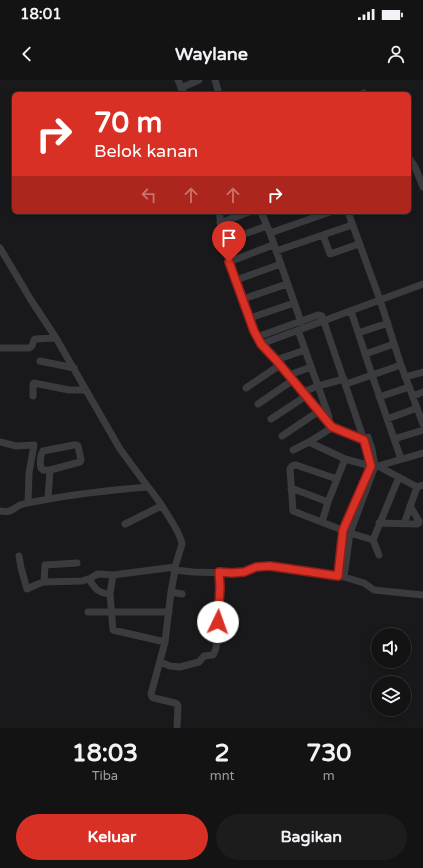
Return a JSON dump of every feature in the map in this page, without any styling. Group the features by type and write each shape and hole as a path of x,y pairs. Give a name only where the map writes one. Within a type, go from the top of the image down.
{"street":[{"path":"178,80 182,91 199,80"},
{"path":"215,80 218,92"},
{"path":"411,161 423,187"},
{"path":"219,214 229,262 259,341 331,424 364,440"},
{"path":"220,223 244,214"},
{"path":"264,214 301,322"},
{"path":"270,233 324,214"},
{"path":"349,214 380,300 405,377 420,411 423,424"},
{"path":"229,262 323,235 352,225"},
{"path":"224,241 267,226"},
{"path":"323,235 330,254 359,244"},
{"path":"0,248 74,368 120,449 174,525 182,540 175,568 165,642 151,696 177,704 177,728"},
{"path":"236,280 281,264"},
{"path":"243,299 287,284"},
{"path":"259,341 326,321 423,284"},
{"path":"250,318 294,303"},
{"path":"350,311 401,459"},
{"path":"259,341 301,322 320,315 322,316 326,321 364,440 375,466"},
{"path":"358,333 388,324"},
{"path":"298,330 331,424"},
{"path":"0,348 29,348 32,346 35,339 56,338"},
{"path":"365,354 394,344"},
{"path":"246,388 278,363 305,350"},
{"path":"40,361 74,368"},
{"path":"271,419 304,394 318,386 372,375 401,365"},
{"path":"258,404 291,378 311,367"},
{"path":"405,377 423,372"},
{"path":"341,577 347,531 375,466 372,449 346,381"},
{"path":"33,396 34,383 69,390 86,390"},
{"path":"379,397 409,387"},
{"path":"413,396 423,392"},
{"path":"282,436 319,411"},
{"path":"387,419 420,411"},
{"path":"293,450 309,442 331,424"},
{"path":"394,439 423,430"},
{"path":"0,442 16,446 34,445 30,467 28,503"},
{"path":"309,442 345,459 375,466 420,486 410,506 404,524"},
{"path":"74,445 78,446 81,460 80,462 50,470 43,470 41,468 40,464 43,451 74,445"},
{"path":"375,466 423,453"},
{"path":"322,522 328,502 345,459"},
{"path":"337,479 296,465 292,466 290,468 293,511 373,540"},
{"path":"48,499 50,470"},
{"path":"379,555 373,540 399,477"},
{"path":"0,512 16,509 20,505 48,499 117,489 148,487"},
{"path":"292,488 328,502"},
{"path":"125,524 161,506"},
{"path":"379,523 419,523 410,506"},
{"path":"19,556 27,588 44,582 82,581 98,574 113,575 175,568 193,572 232,573 244,572 256,567 270,566 341,577 364,583 374,590 423,595"},
{"path":"44,582 45,565 77,564"},
{"path":"160,662 170,666 180,667 199,662 204,656 212,655 215,652 218,637 220,587 219,572"},
{"path":"113,575 110,594 113,630 165,642"},
{"path":"88,579 97,591 110,594"},
{"path":"171,592 182,594"},
{"path":"88,612 169,612"}],"route":[{"path":"218,622 220,587 219,572 244,572 256,567 270,566 338,576 343,530 371,466 364,440 332,427 261,344 254,331 229,262"}]}
